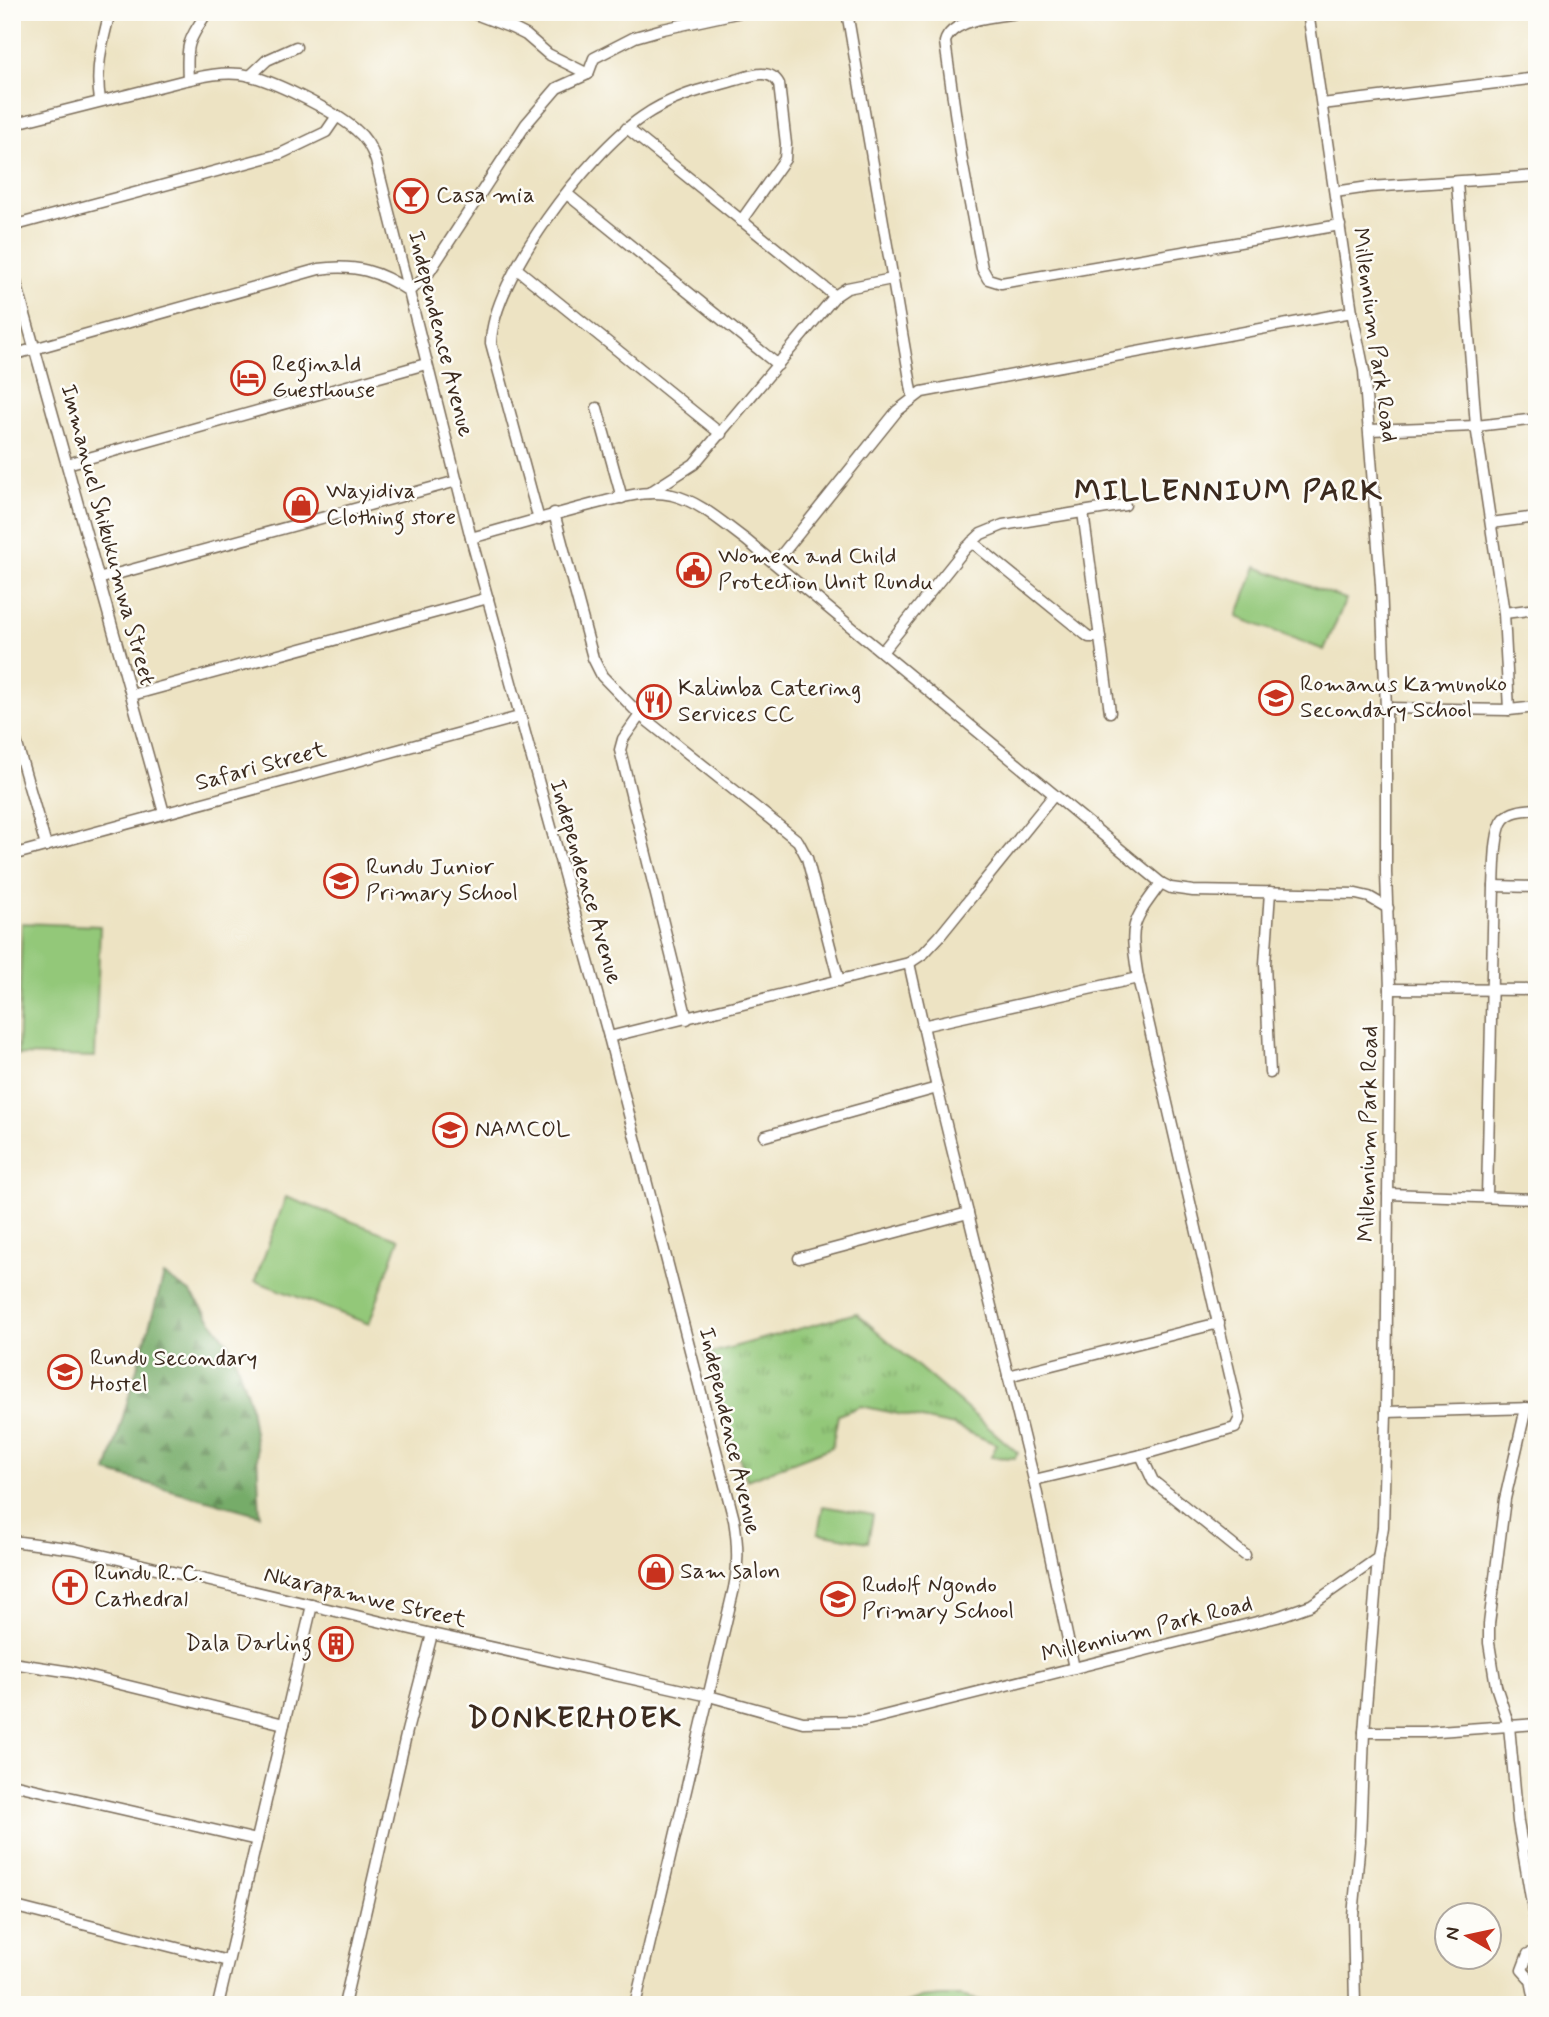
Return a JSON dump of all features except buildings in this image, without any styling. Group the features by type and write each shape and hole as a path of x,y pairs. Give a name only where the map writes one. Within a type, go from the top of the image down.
{"street":[{"path":"100,100 97,74 110,12"},
{"path":"188,79 190,37 208,12"},
{"path":"470,12 512,28 548,54 588,74"},
{"path":"12,355 319,270 342,267 366,270 389,278 409,291 426,277 526,124 557,88 588,74 594,58 635,37 710,15 741,12"},
{"path":"847,12 913,397"},
{"path":"1025,12 957,26 947,35 946,42 962,161 982,268 988,279 1001,283 1340,225"},
{"name":"Millennium Park Road","path":"709,1696 803,1722 863,1721 1297,1611 1326,1595 1378,1558 1383,1527 1390,989 1386,873 1386,708 1381,584 1364,371 1352,312 1308,12"},
{"path":"250,76 267,60 296,47"},
{"name":"Independence Avenue","path":"12,124 188,79 227,74 250,76 337,116 361,134 376,161 471,538 609,1037 705,1403 738,1544 737,1571 635,2005"},
{"path":"539,520 491,343 494,317 530,244 596,159 627,128 658,106 691,93 754,74 766,74 776,79 779,84 786,144 785,159 741,221"},
{"path":"1322,104 1537,78"},
{"path":"12,226 280,154 326,132 337,116"},
{"path":"627,128 835,296"},
{"path":"1335,192 1369,187 1537,176"},
{"path":"1457,183 1476,426 1504,613 1508,710"},
{"path":"567,194 778,365"},
{"name":"Immanuel Shikukumwa Street","path":"12,268 164,813"},
{"path":"517,269 721,434"},
{"path":"649,493 694,464 835,296 847,288 892,279"},
{"path":"775,563 897,411 913,397 930,389 1352,312"},
{"path":"67,464 426,364"},
{"path":"597,408 622,498"},
{"path":"1370,430 1476,426 1537,419"},
{"path":"98,579 457,481"},
{"path":"471,538 539,520 554,513 622,498 649,493 673,495 694,504 775,563 1161,883 1182,891 1356,894 1369,897 1388,908"},
{"path":"882,652 981,534 1003,526 1125,505"},
{"path":"1083,512 1110,712"},
{"path":"554,513 596,666 608,683 640,715 798,841 807,858 839,981"},
{"path":"1490,523 1537,517"},
{"path":"972,542 1089,637 1100,637"},
{"path":"132,695 488,598"},
{"path":"1504,613 1537,609"},
{"path":"1386,708 1508,710 1537,707"},
{"path":"640,715 623,739 620,750 687,1019"},
{"name":"Safari Street","path":"12,855 519,717"},
{"path":"12,727 46,846"},
{"path":"609,1037 909,963 924,953 939,937 1054,795"},
{"path":"1486,1197 1494,886 1498,835 1504,819 1511,814 1537,809"},
{"path":"1034,1480 1141,1455 1237,1427 1241,1413 1138,978 1133,928 1138,914 1161,883"},
{"path":"1494,886 1537,887"},
{"path":"1270,892 1265,964 1270,1073"},
{"path":"909,963 922,1026 1034,1480 1074,1668"},
{"path":"922,1026 1138,978"},
{"path":"1390,989 1537,990"},
{"path":"765,1136 937,1088"},
{"path":"1388,1195 1537,1199"},
{"path":"799,1258 968,1213"},
{"path":"1008,1376 1219,1323"},
{"path":"1385,1412 1531,1408 1505,1499 1489,1643 1496,1686 1509,1726 1516,1804 1537,1933"},
{"path":"1141,1455 1153,1481 1245,1555"},
{"name":"Nkarapamwe Street","path":"12,1541 75,1549 432,1634 709,1696"},
{"path":"1355,2005 1353,1916 1378,1558"},
{"path":"218,2005 312,1605"},
{"path":"344,2005 397,1770 432,1634"},
{"path":"12,1663 71,1672 284,1724"},
{"path":"1364,1732 1424,1732 1537,1724"},
{"path":"12,1784 257,1840"},
{"path":"1523,1845 1537,1842"},
{"path":"12,1906 228,1961"},
{"path":"1536,2005 1531,1980 1522,1970 1528,1954 1537,1952"}],"green space":[{"path":"1256,567 1346,599 1324,650 1237,617"},
{"path":"22,923 100,926 95,1057 18,1055"},
{"path":"286,1197 399,1239 369,1324 255,1281"},
{"path":"164,1275 191,1293 231,1347 249,1400 257,1453 260,1515 107,1472"},
{"path":"856,1313 1018,1453 1015,1458 991,1457 996,1444 954,1426 861,1406 838,1415 832,1447 747,1480 704,1355"},
{"path":"823,1506 873,1515 868,1542 818,1533"},
{"path":"961,1996 999,2005 902,2005 921,1998"}],"place":[{"name":"Casa mia","path":"411,196"},
{"name":"Reginald Guesthouse","path":"248,378"},
{"name":"Wayidiva Clothing store","path":"301,505"},
{"name":"Women and Child Protection Unit Rundu","path":"694,570"},
{"name":"Romanus Kamunoko Secondary School","path":"1276,698"},
{"name":"Kalimba Catering Services CC","path":"654,702"},
{"name":"Rundu Junior Primary School","path":"341,881"},
{"name":"NAMCOL","path":"450,1130"},
{"name":"Rundu Secondary Hostel","path":"65,1372"},
{"name":"Sam salon","path":"656,1572"},
{"name":"Rundu R. C. Cathedral","path":"70,1587"},
{"name":"Rudolf Ngondo Primary School","path":"838,1599"},
{"name":"Dala Darling","path":"336,1644"}],"district":[{"name":"MILLENNIUM PARK","path":"1229,491"},
{"name":"DONKERHOEK","path":"575,1718"}]}
